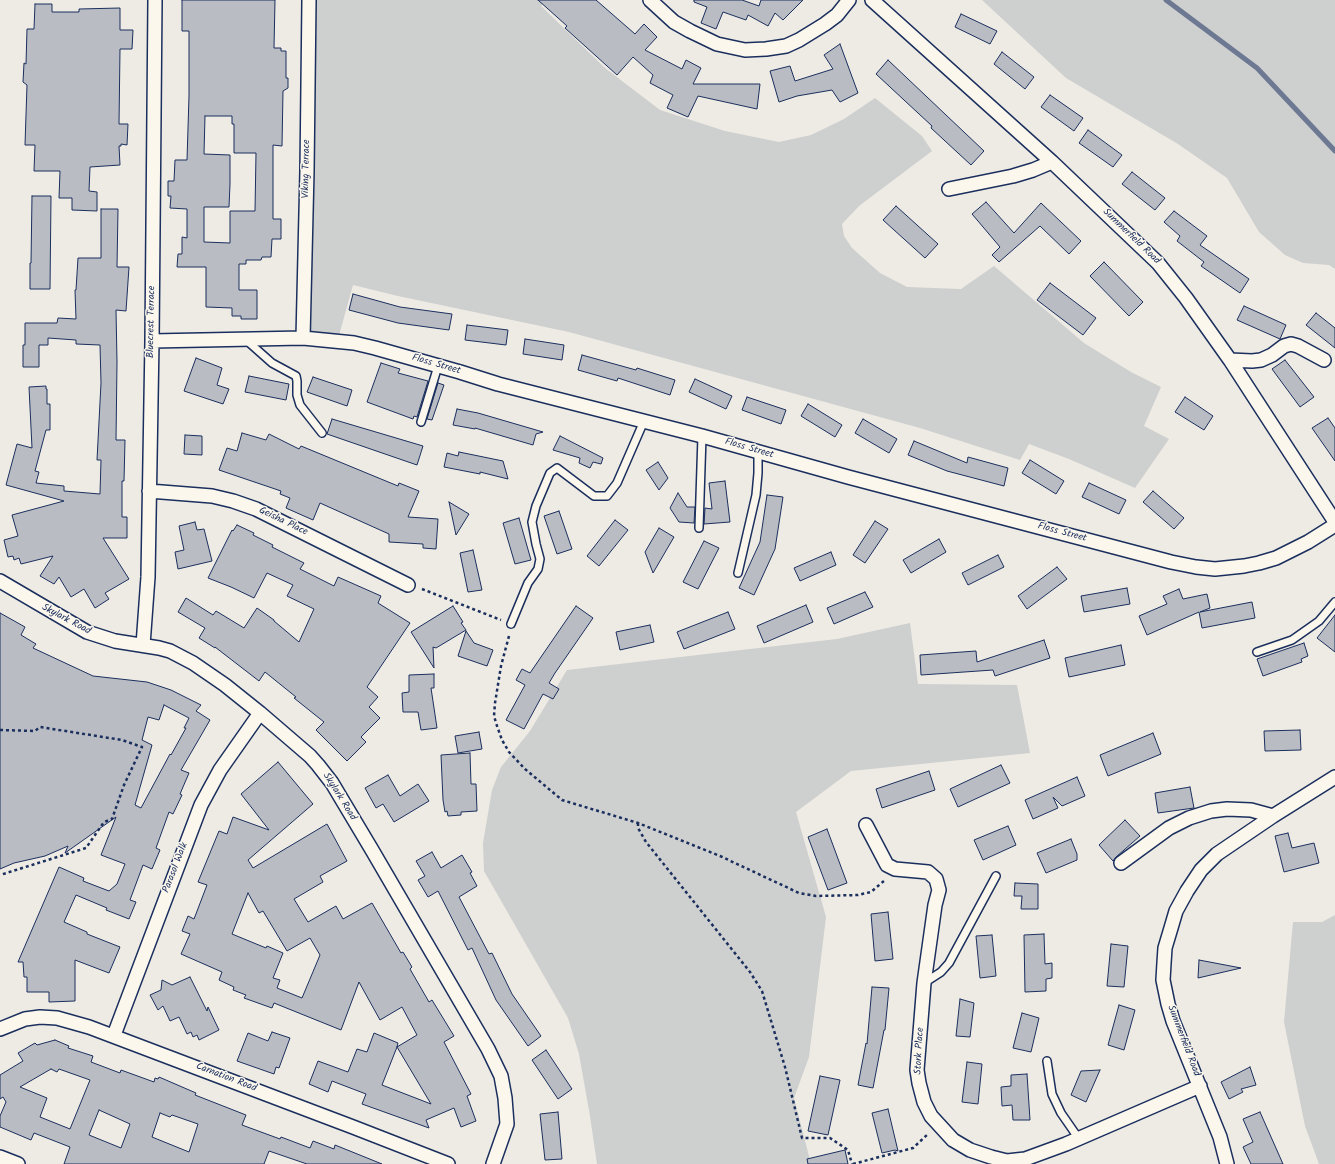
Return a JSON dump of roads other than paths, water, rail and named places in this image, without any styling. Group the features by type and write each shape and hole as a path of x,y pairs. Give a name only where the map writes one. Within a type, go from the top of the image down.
{"street":[{"name":"Bluecrest Terrace","path":"143,645 148,577 150,491 155,0"},
{"name":"Viking Terrace","path":"303,338 309,0"},
{"path":"650,0 674,22 690,31 717,44 745,50 786,46 799,40 837,15 849,0"},
{"name":"Summerfield Road","path":"872,0 1052,162 1158,262 1186,298 1230,360 1335,524"},
{"path":"949,189 1013,176 1052,162"},
{"name":"Floss Street","path":"152,341 303,338 354,343 498,384 702,436 848,477 1164,560 1196,567 1215,569 1244,566 1276,558 1308,542 1335,524"},
{"path":"1230,360 1261,360 1272,355 1284,346 1291,344 1298,346 1324,360"},
{"name":"Geisha Place","path":"150,491 212,496 256,508 408,584"},
{"name":"Skylark Road","path":"0,581 87,632 115,641 170,651 192,663 219,681 260,713 310,756 332,783 488,1049 501,1076 507,1112 507,1124 494,1164"},
{"name":"Parasol Walk","path":"114,1035 201,806 220,770 260,713"},
{"name":"Summerfield Road","path":"1227,1164 1220,1137 1173,1021 1168,1004 1163,980 1165,948 1176,911 1187,890 1201,870 1217,854 1273,816 1335,777"},
{"path":"1121,863 1169,828 1189,818 1211,811 1227,809 1251,810 1273,816"},
{"name":"Stork Place","path":"866,825 887,865 895,869 928,872 936,879 939,890 935,905 924,984 917,1070 924,1102 931,1116 953,1140 970,1150 991,1157 1007,1160 1025,1159 1066,1144 1200,1086"},
{"name":"Carnation Road","path":"0,1028 25,1019 40,1017 57,1018 114,1035 448,1164"},
{"path":"0,1157 18,1164"}],"lane":[{"path":"245,339 272,363 296,376 297,395 300,406 322,433"},
{"path":"421,422 438,366"},
{"path":"512,624 528,583 538,569 540,559 532,522 536,506 550,473 557,468 594,496 607,496 617,483 644,421"},
{"path":"699,528 702,436"},
{"path":"738,573 756,495 758,451"},
{"path":"1257,652 1292,640 1319,621 1335,602"},
{"path":"924,984 941,972 949,963 996,876"},
{"path":"1047,1061 1052,1094 1061,1114 1079,1138"}],"waterway":[{"path":"1166,0 1257,68 1335,151"}]}
